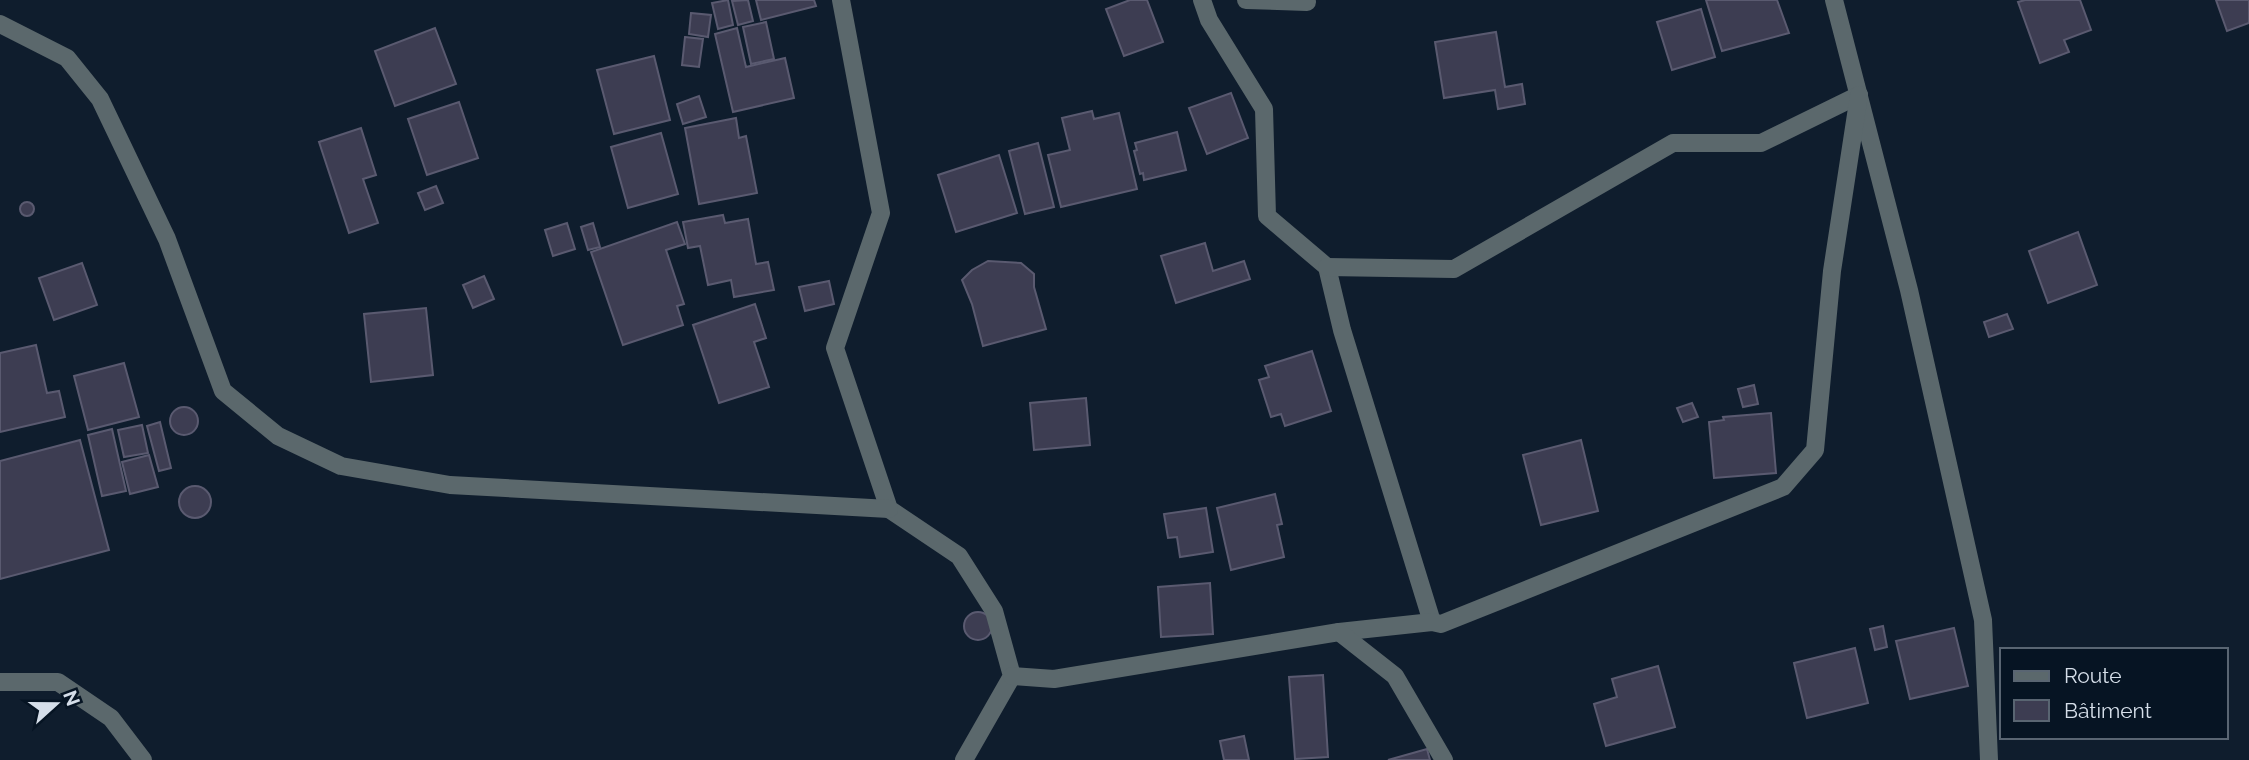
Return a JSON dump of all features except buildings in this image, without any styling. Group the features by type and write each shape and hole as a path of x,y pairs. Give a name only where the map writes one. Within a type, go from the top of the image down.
{"street":[{"path":"841,0 881,213 835,348 890,509"},
{"path":"1202,0 1209,20 1264,109 1267,216 1328,267 1342,330 1432,622"},
{"path":"1246,0 1307,2"},
{"path":"1834,0 1909,290 1983,620 1989,760"},
{"path":"0,24 67,58 100,99 167,239 223,391 278,436 341,466 450,485 890,509 959,555 994,611 1012,677 964,760"},
{"path":"1012,677 1054,679 1339,632 1432,622 1441,624 1783,487 1815,450 1832,271 1859,95"},
{"path":"1328,267 1454,269 1674,143 1761,143 1859,95"},
{"path":"1339,632 1395,676 1444,760"},
{"path":"0,682 58,682 111,718 143,760"}]}
